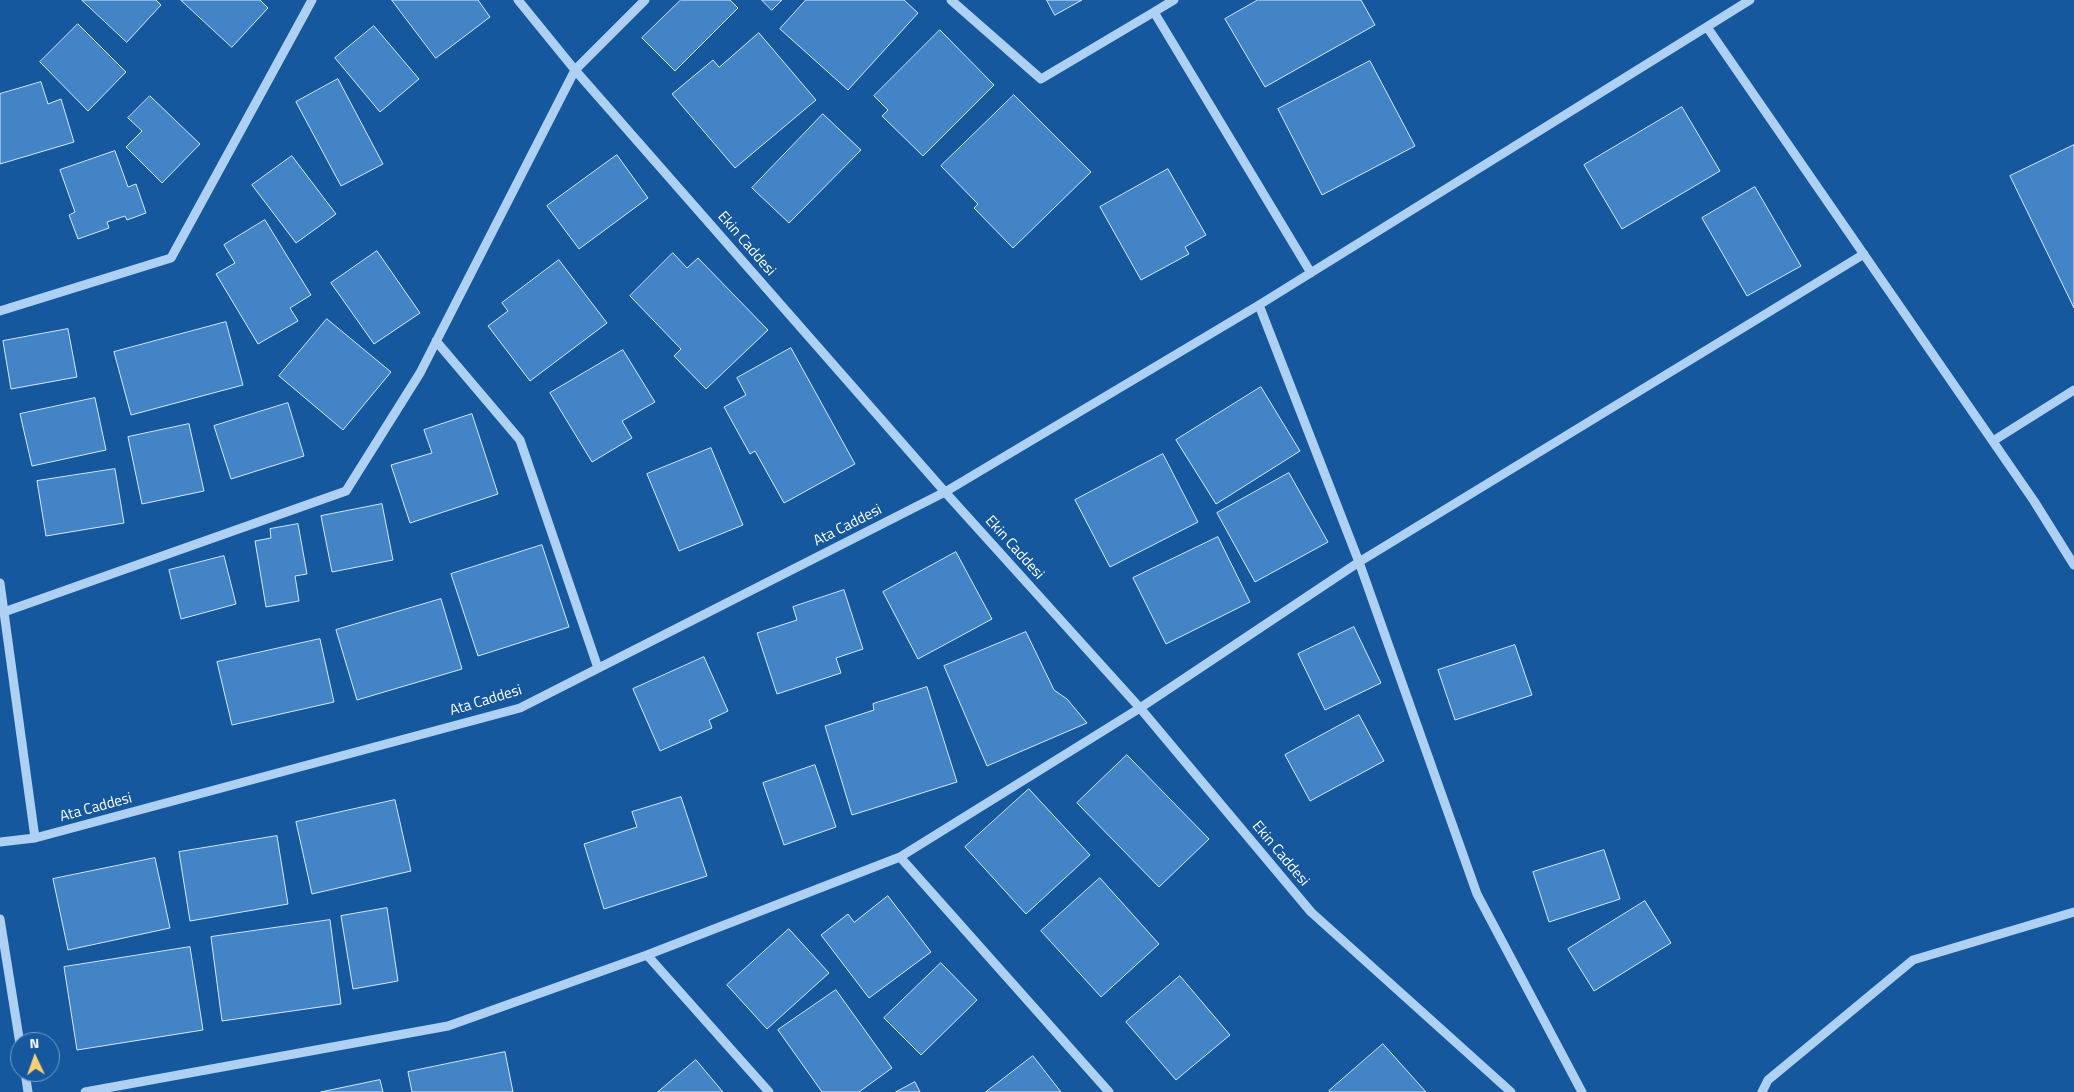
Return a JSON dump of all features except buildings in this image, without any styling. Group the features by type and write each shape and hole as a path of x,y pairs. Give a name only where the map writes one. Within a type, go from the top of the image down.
{"street":[{"path":"0,311 171,258 312,0"},
{"name":"Ekin Caddesi","path":"518,0 575,70 945,492 1140,708 1311,912 1511,1092"},
{"path":"4,612 346,491 420,373 575,70 645,0"},
{"path":"951,0 1041,79 1174,0"},
{"name":"Ata Caddesi","path":"0,842 36,838 520,708 945,492 1259,305 1750,0"},
{"path":"1154,12 1311,273"},
{"path":"1707,27 2034,501 2074,565"},
{"path":"85,1092 448,1026 648,955 900,857 1140,708 1359,562 1864,254"},
{"path":"1259,305 1359,562 1478,894 1582,1092"},
{"path":"436,341 520,440 598,668"},
{"path":"1993,441 2074,390"},
{"path":"0,583 36,838"},
{"path":"900,857 1110,1092"},
{"path":"1762,1092 1768,1080 1913,960 2074,912"},
{"path":"0,919 18,1032"},
{"path":"648,955 769,1092"}]}
